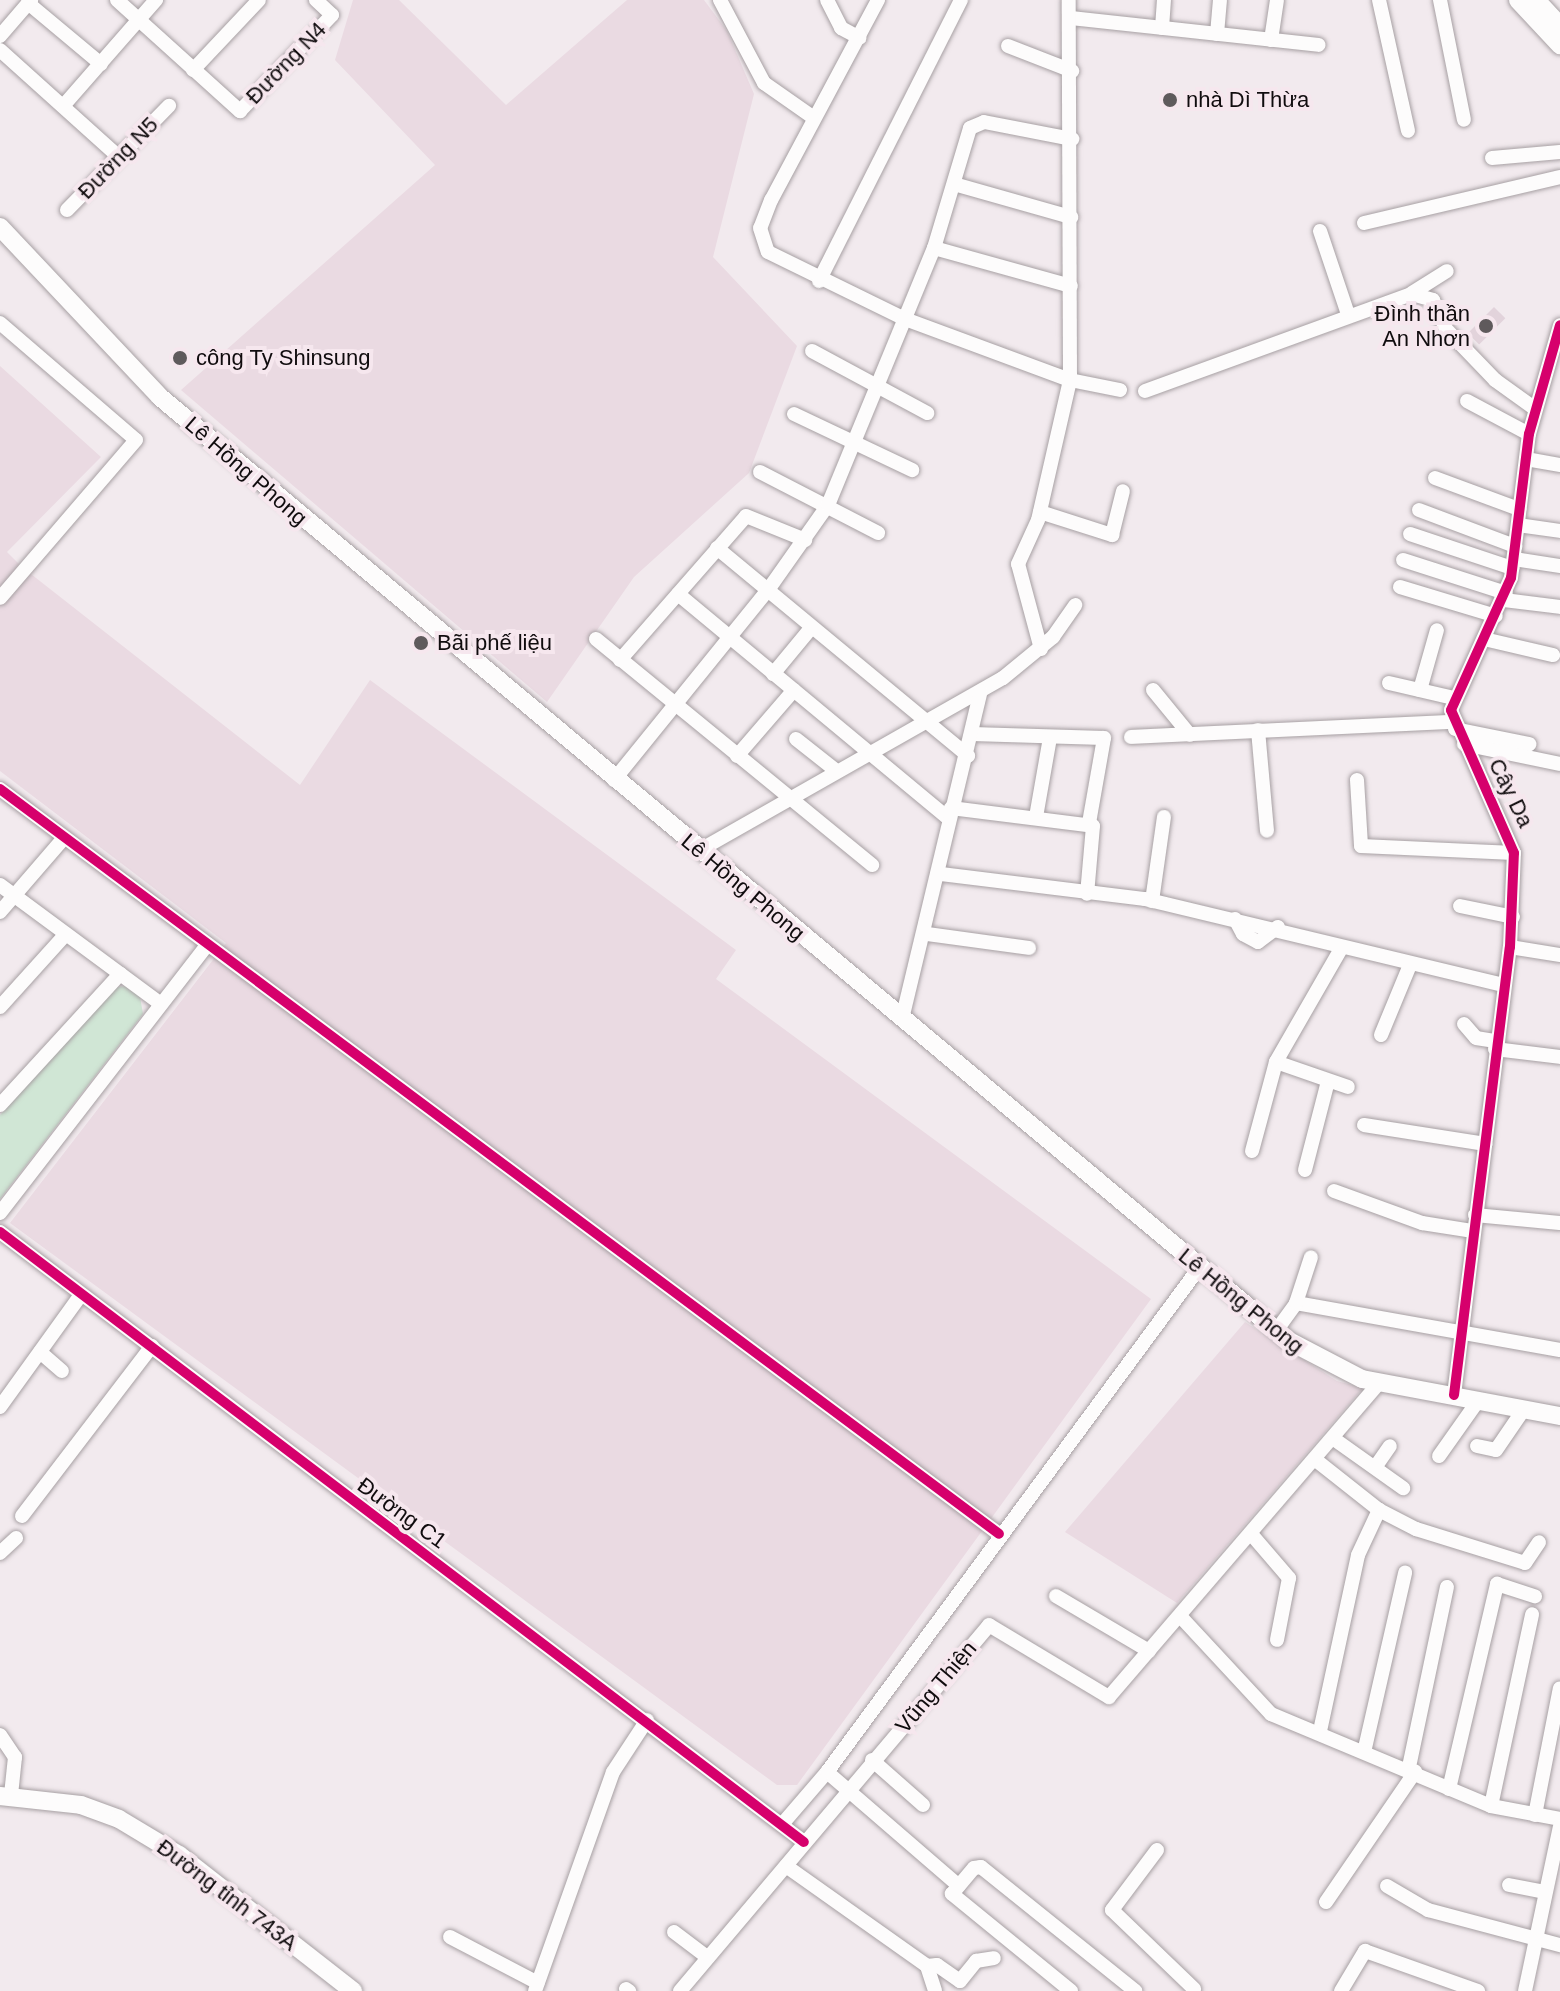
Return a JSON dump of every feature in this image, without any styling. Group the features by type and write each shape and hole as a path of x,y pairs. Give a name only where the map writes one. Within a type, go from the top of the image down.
{"main road":[{"path":"1518,0 1560,45"},
{"path":"1536,0 1560,26"},
{"name":"Lê Hồng Phong","path":"0,227 160,397 1276,1331 1327,1366 1380,1382 1560,1416"},
{"name":"Đường tỉnh 743A","path":"6,1796 81,1805 134,1827 179,1855 353,1991"}],"street":[{"path":"117,0 193,70 259,0"},
{"path":"64,105 156,0"},
{"name":"Đường N4","path":"193,70 240,111 332,15 316,0"},
{"path":"720,0 764,83 814,118"},
{"path":"827,0 841,28 860,38"},
{"path":"878,0 814,118 760,228 768,252 819,281 905,319 1070,380 1120,390"},
{"path":"819,281 961,0"},
{"path":"1041,649 1018,564 1040,512 1070,380 1072,71 1069,0"},
{"path":"1162,28 1164,0"},
{"path":"1217,34 1220,0"},
{"path":"1271,40 1277,0"},
{"path":"1379,0 1408,131"},
{"path":"1440,0 1464,120"},
{"path":"0,36 29,2 101,64"},
{"path":"1071,18 1319,45"},
{"path":"1008,46 1072,71"},
{"path":"0,50 119,157"},
{"name":"Đường N5","path":"67,210 169,106"},
{"path":"614,780 768,590 828,505 934,248 975,122 1072,139"},
{"path":"1492,158 1560,152"},
{"path":"1364,223 1560,177"},
{"path":"954,184 1071,217"},
{"path":"1320,231 1348,314"},
{"path":"934,248 1071,286"},
{"path":"1145,391 1348,314 1412,294 1447,271"},
{"path":"1412,294 1433,300 1446,329 1505,389 1534,408"},
{"path":"0,323 136,440 0,598"},
{"path":"1454,726 1454,698 1505,596 1514,558 1534,408 1560,325"},
{"path":"812,351 927,413"},
{"path":"1467,401 1529,434"},
{"path":"794,414 912,470"},
{"path":"1526,459 1560,465"},
{"path":"760,472 878,533"},
{"path":"1435,478 1519,509"},
{"path":"1040,512 1112,535 1123,491"},
{"path":"1419,510 1514,558"},
{"path":"620,660 749,515 805,540"},
{"path":"1518,525 1560,531"},
{"path":"1410,534 1560,566"},
{"path":"717,548 920,720 968,756"},
{"path":"1403,560 1505,596 1560,607"},
{"path":"1400,587 1496,616"},
{"path":"678,594 729,639 950,813 1089,823"},
{"path":"700,850 920,720 981,691 1041,649 1075,605"},
{"path":"773,674 811,628"},
{"path":"1420,690 1437,630"},
{"path":"596,639 872,865"},
{"path":"1484,639 1553,655"},
{"path":"1389,683 1454,698"},
{"path":"737,756 794,690"},
{"path":"1153,690 1190,735"},
{"path":"902,1019 927,934 941,874 950,813 968,756 981,691"},
{"path":"1131,737 1258,730 1454,726 1529,744"},
{"name":"Cây Da","path":"1454,726 1509,829 1514,853 1510,947 1495,1045 1486,1144 1454,1395"},
{"path":"1258,730 1267,831"},
{"path":"972,734 1107,741 1089,823 1096,837 1087,894"},
{"path":"1036,817 1050,738"},
{"path":"796,739 834,769"},
{"path":"1464,744 1560,764"},
{"path":"1357,780 1361,846 1514,853"},
{"path":"0,789 205,948 999,1534"},
{"path":"1152,901 1164,817"},
{"path":"0,912 63,839"},
{"path":"941,874 1152,901 1278,927 1410,965 1503,985"},
{"path":"0,885 161,1004"},
{"path":"1460,906 1513,917"},
{"path":"0,1007 66,934"},
{"path":"927,934 1029,948"},
{"path":"1252,1151 1276,1062 1342,947"},
{"path":"1510,947 1560,955"},
{"path":"0,1213 205,948"},
{"path":"1381,1035 1410,965"},
{"path":"0,1105 120,974"},
{"path":"1464,1024 1476,1038 1495,1045 1560,1057"},
{"path":"1276,1062 1348,1087"},
{"path":"1305,1170 1328,1081"},
{"path":"1364,1125 1486,1144"},
{"path":"1334,1191 1422,1223 1473,1231"},
{"path":"1475,1215 1560,1223"},
{"name":"Đường C1","path":"0,1232 80,1296 152,1346 784,1822 804,1842"},
{"path":"1276,1331 1296,1303 1311,1257"},
{"path":"784,1822 827,1772 999,1534 1199,1268"},
{"path":"0,1407 80,1296"},
{"path":"1296,1303 1461,1336 1560,1350"},
{"path":"22,1516 152,1346"},
{"path":"40,1352 62,1371"},
{"name":"Vũng Thiện","path":"680,1991 786,1866 845,1789 989,1625 1106,1698 1317,1461 1380,1382"},
{"path":"1439,1456 1478,1401"},
{"path":"1477,1446 1496,1450 1524,1409"},
{"path":"1334,1439 1403,1488"},
{"path":"1376,1466 1390,1446"},
{"path":"1317,1461 1379,1510 1416,1529 1525,1563 1539,1542"},
{"path":"1320,1731 1358,1555 1379,1510"},
{"path":"0,1530 9,1545"},
{"path":"1252,1535 1289,1578 1277,1640"},
{"path":"1365,1748 1405,1573"},
{"path":"1449,1789 1497,1584 1535,1596"},
{"path":"1326,1902 1412,1770 1447,1587"},
{"path":"1056,1596 1149,1651"},
{"path":"1491,1806 1532,1614"},
{"path":"1180,1616 1266,1710 1365,1748 1491,1806 1560,1819"},
{"path":"1535,1815 1560,1688"},
{"path":"450,1937 536,1987 613,1772 647,1720"},
{"path":"0,1735 15,1757 6,1796"},
{"path":"872,1760 923,1805"},
{"path":"827,1772 959,1886"},
{"path":"1525,1991 1560,1827"},
{"path":"1157,1850 1112,1910 1192,1990"},
{"path":"786,1866 927,1966 935,1991"},
{"path":"1071,1991 952,1894 981,1867 1135,1991"},
{"path":"1509,1885 1544,1892"},
{"path":"1387,1886 1428,1910 1560,1945"},
{"path":"674,1932 707,1957"},
{"path":"1341,1991 1365,1951 1478,1991"},
{"path":"927,1966 937,1965 960,1981 976,1961 994,1958"}],"shaded area":[{"path":"353,0 399,0 506,105 627,0 704,0 727,31 754,94 713,257 797,346 749,473 634,577 547,702 181,390 435,165 335,60"},
{"path":"0,366 101,457 7,552 22,567 300,785 370,680 736,950 716,979 1151,1299 797,1785 777,1785 10,1223 226,943 0,771"},
{"path":"1245,1322 1337,1381 1363,1388 1177,1603 1065,1532"}],"green space":[{"path":"127,986 140,997 143,1014 0,1199 0,1115 115,987"}],"building":[{"name":"Đình thần An Nhơn","path":"1494,307 1505,318 1479,344 1468,333"}],"cycle path":[{"path":"1454,1395 1510,947 1514,853 1451,710 1511,578 1529,434 1560,325"},
{"path":"0,789 999,1534"},
{"path":"0,1232 804,1842"}],"place":[{"name":"nhà Dì Thừa","path":"1170,100"},
{"name":"Đình thần An Nhơn","path":"1486,326"},
{"name":"công Ty Shinsung","path":"180,358"},
{"name":"Bãi phế liệu","path":"421,643"}]}
